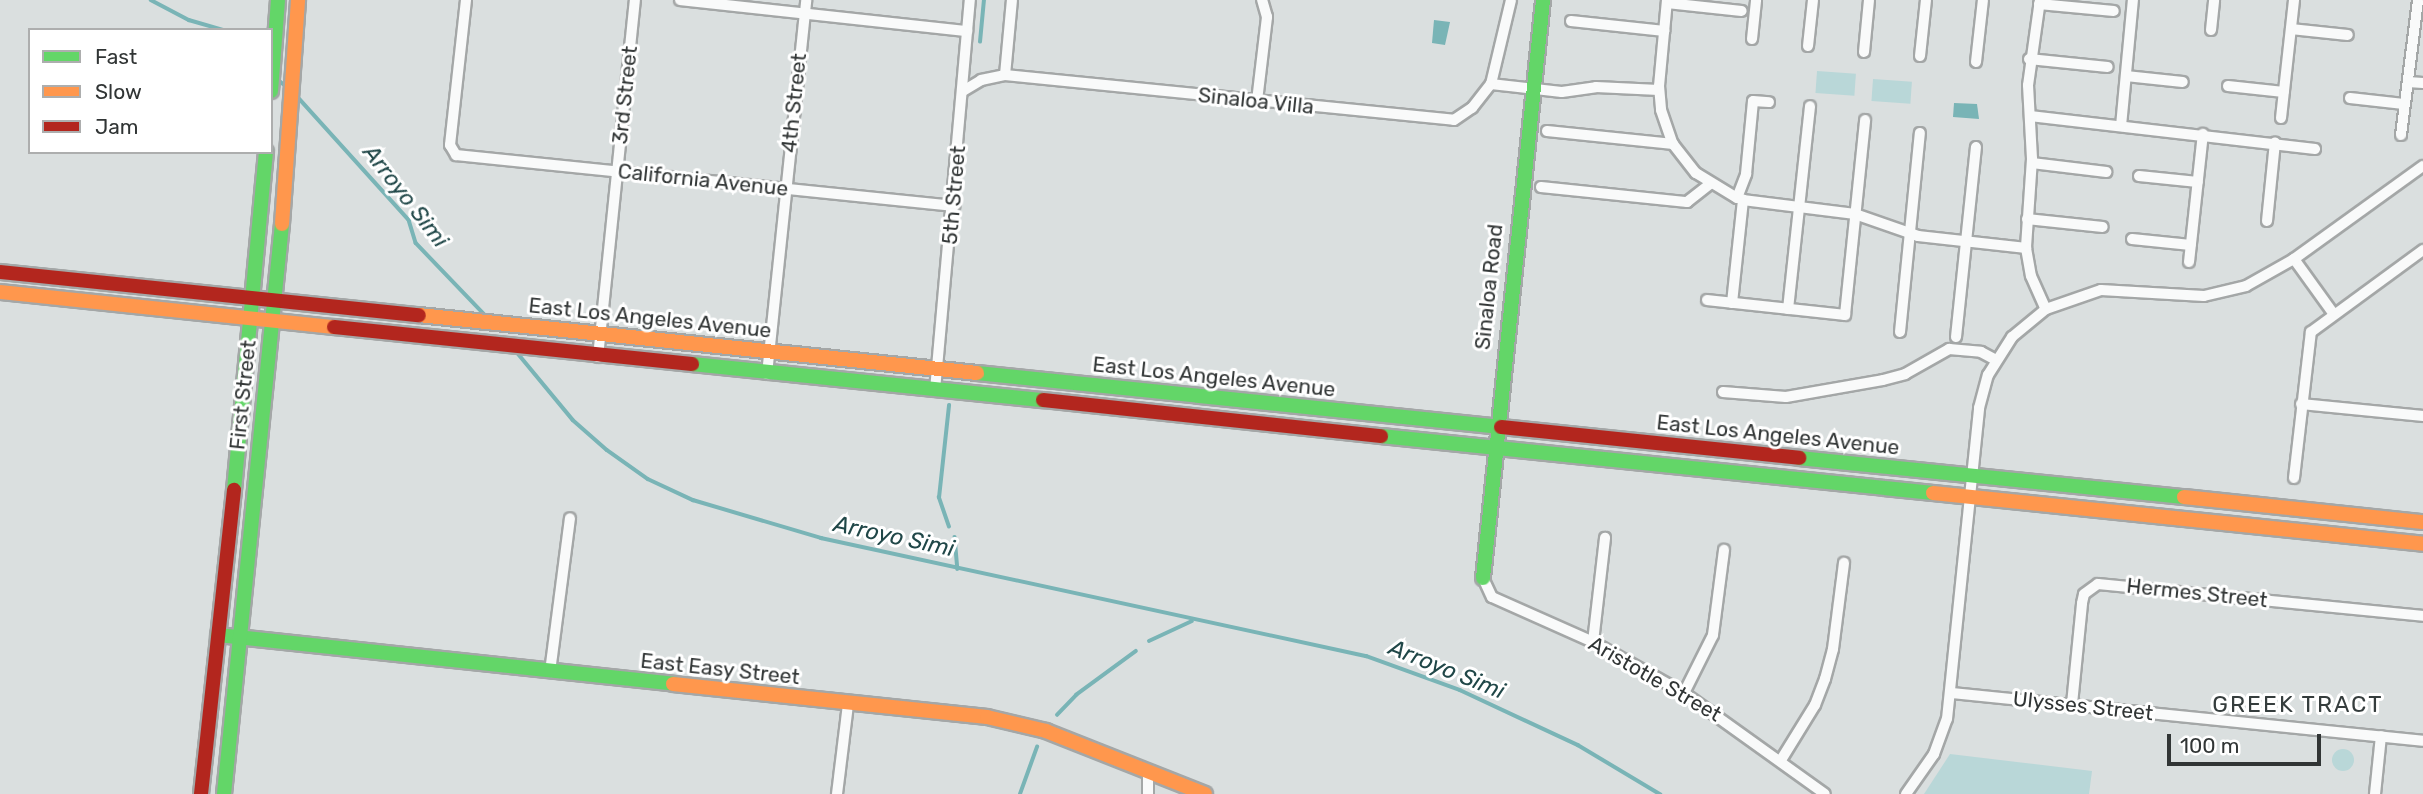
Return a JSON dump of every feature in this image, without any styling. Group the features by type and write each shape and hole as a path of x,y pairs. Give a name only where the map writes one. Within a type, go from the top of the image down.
{"main road":[{"path":"273,65 278,0"},
{"name":"First Street","path":"225,794 276,300 298,0"},
{"name":"Sinaloa Road","path":"1483,578 1528,88 1543,0"},
{"name":"First Street","path":"201,794 253,319 266,154"},
{"name":"East Los Angeles Avenue","path":"0,272 536,326 1498,429 2423,522"},
{"name":"East Los Angeles Avenue","path":"0,292 598,357 2423,544"},
{"name":"East Easy Street","path":"218,635 1011,722 1205,794"}],"street":[{"name":"California Avenue","path":"466,0 453,152 954,206"},
{"name":"3rd Street","path":"598,357 635,0"},
{"path":"680,0 967,31"},
{"name":"4th Street","path":"766,374 806,0"},
{"name":"5th Street","path":"935,390 954,206 970,0"},
{"path":"1005,75 1012,0"},
{"path":"1256,101 1266,17 1262,0"},
{"name":"Sinaloa Villa","path":"963,91 981,80 1005,75 1454,120 1472,108 1491,84 1511,0"},
{"path":"1752,39 1756,0"},
{"path":"1808,46 1813,0"},
{"path":"1864,52 1870,0"},
{"path":"1920,56 1926,0"},
{"path":"1976,62 1983,0"},
{"path":"2121,126 2133,0"},
{"path":"2211,30 2214,0"},
{"path":"2281,118 2294,0"},
{"path":"2401,135 2421,0"},
{"path":"1742,11 1667,1 1659,90 1673,144 1710,184 1740,199 1855,215 1910,234 2026,248"},
{"path":"2046,309 2031,276 2026,248 2032,163 2029,59 2039,2 2114,11"},
{"path":"1571,21 1664,31"},
{"path":"2291,29 2348,34"},
{"path":"2029,59 2108,67"},
{"path":"2126,76 2183,82"},
{"path":"2408,82 2423,83"},
{"path":"1491,84 1528,88 1659,90"},
{"path":"2228,86 2284,92"},
{"path":"2350,98 2404,104"},
{"path":"1732,303 1740,199 1754,101 1769,102"},
{"path":"1788,309 1810,106"},
{"path":"2030,116 2275,142 2315,149"},
{"path":"1707,300 1845,314 1865,120"},
{"path":"1547,131 1673,144"},
{"path":"1900,331 1920,133"},
{"path":"2189,262 2203,134"},
{"path":"2267,221 2275,142"},
{"path":"1956,337 1976,147"},
{"path":"2032,163 2106,172"},
{"path":"1906,794 1934,754 1952,693 1979,408 1996,360 2012,337 2046,309 2101,290 2222,293 2246,286 2294,259 2423,166"},
{"path":"2139,176 2198,182"},
{"path":"1541,187 1687,202 1710,184"},
{"path":"2027,219 2103,227"},
{"path":"2133,239 2191,245"},
{"path":"2294,478 2311,332 2333,313 2423,250"},
{"path":"2294,259 2333,313"},
{"path":"1723,392 1786,397 1883,380 1905,374 1949,349 1981,352 1996,360"},
{"path":"2301,404 2423,416"},
{"path":"550,672 570,518"},
{"path":"1593,642 1605,538"},
{"path":"1684,693 1713,635 1724,551"},
{"path":"1781,760 1815,705 1825,679 1833,649 1844,563"},
{"name":"Aristotle Street","path":"1483,578 1492,597 1593,642 1684,693 1825,794"},
{"name":"Hermes Street","path":"2072,704 2082,603 2084,594 2098,584 2423,617"},
{"name":"Ulysses Street","path":"1952,693 2423,741"},
{"path":"837,794 848,704"},
{"path":"2375,794 2381,736"},
{"path":"1145,792 1148,772"}],"shaded area":[{"path":"1817,71 1856,74 1854,96 1815,93"},
{"path":"1873,79 1912,82 1910,104 1871,101"},
{"path":"2343,749 2351,752 2354,760 2351,768 2343,771 2335,768 2332,760 2335,752"},
{"path":"1950,754 2092,771 2089,794 1924,794"}],"water":[{"path":"1434,20 1450,22 1445,45 1432,43"},
{"path":"1954,103 1977,104 1979,119 1953,117"}],"waterway":[{"name":"Arroyo Simi","path":"151,0 189,20 217,28"},
{"path":"980,42 984,0"},
{"name":"Arroyo Simi","path":"275,77 288,88"},
{"name":"Arroyo Simi","path":"296,95 409,220 416,243 486,316"},
{"name":"Arroyo Simi","path":"516,351 573,420 607,450 648,479 693,500 821,538 1366,656 1460,690 1578,745 1660,794"},
{"path":"949,406 939,498 949,527"},
{"path":"955,537 958,569"},
{"path":"1149,641 1192,621"},
{"path":"1057,715 1076,695 1136,651"},
{"path":"1020,794 1037,747"}],"traffic: fast":[{"path":"273,65 278,0"},
{"path":"1483,578 1543,0"},
{"path":"234,490 266,154"},
{"path":"224,794 282,224"},
{"path":"692,364 1043,400"},
{"path":"977,373 1501,427"},
{"path":"1381,436 1933,493"},
{"path":"1799,458 2184,497"},
{"path":"218,635 673,684"}],"traffic: slow":[{"path":"282,224 298,0"},
{"path":"0,292 334,327"},
{"path":"419,315 977,373"},
{"path":"1933,493 2423,544"},
{"path":"2184,497 2423,522"},
{"path":"673,684 987,717 1046,731 1205,794"}],"traffic: jam":[{"path":"0,272 419,315"},
{"path":"334,327 692,364"},
{"path":"1043,400 1381,436"},
{"path":"1501,427 1799,458"},
{"path":"201,794 234,490"}],"district":[{"name":"GREEK TRACT","path":"2298,704"}]}
